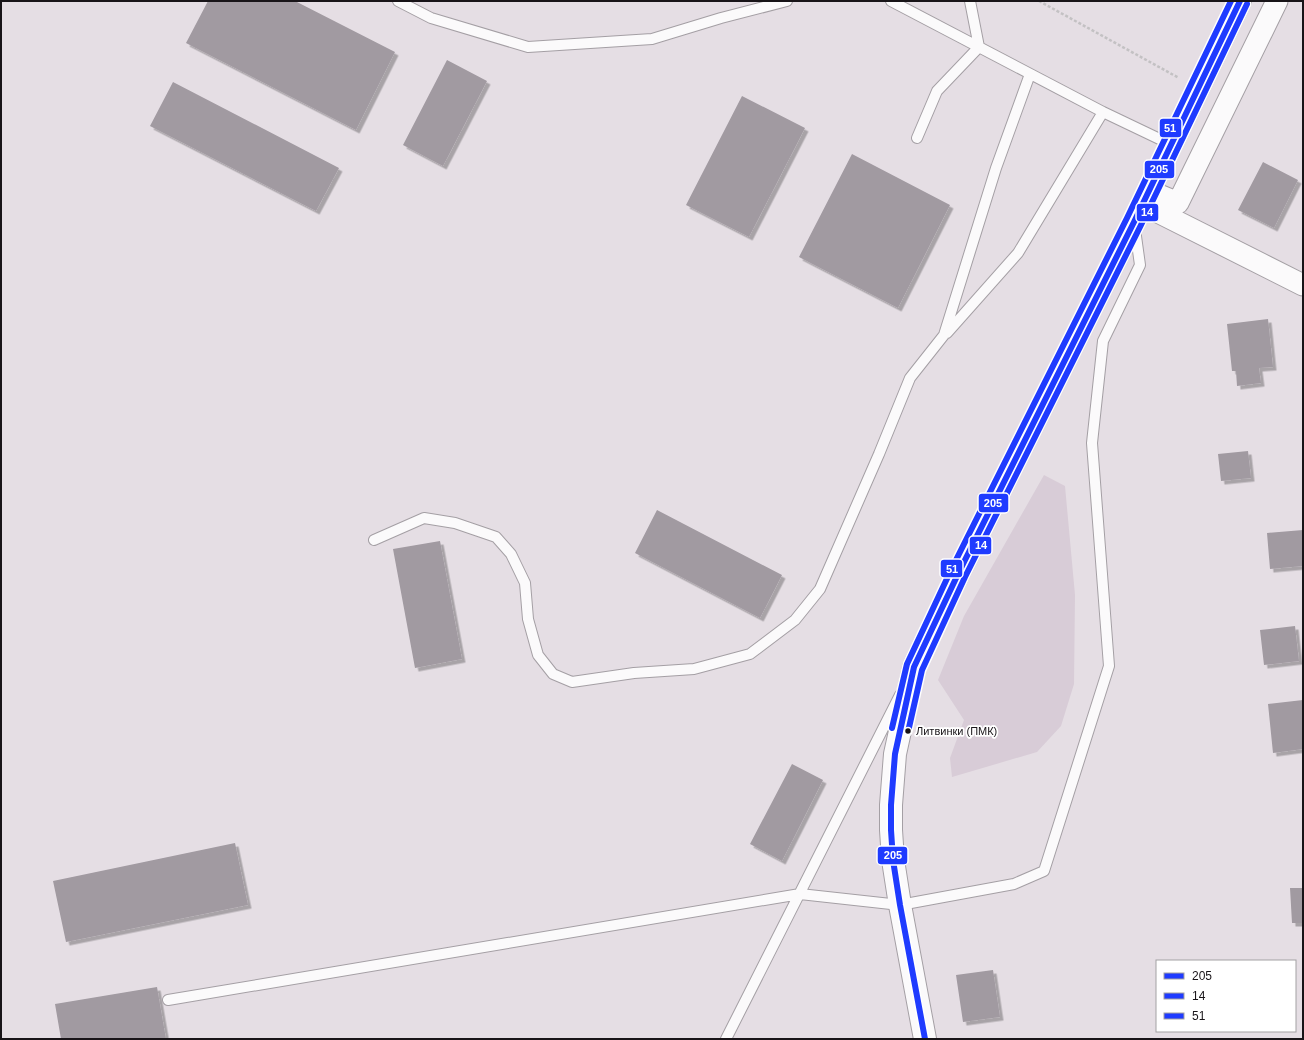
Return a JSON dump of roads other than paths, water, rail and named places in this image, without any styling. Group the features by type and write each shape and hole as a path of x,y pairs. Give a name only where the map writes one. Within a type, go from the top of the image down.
{"street":[{"path":"925,1039 900,905 892,853 892,777 895,754 914,666 958,574 1142,206 1170,144 1240,1"},
{"path":"1142,206 1178,203 1277,1"},
{"path":"1142,206 1303,284"}],"lane":[{"path":"398,1 431,18 528,47 652,39 721,18 787,1"},
{"path":"891,1 1103,112 1170,144"},
{"path":"970,1 979,47"},
{"path":"917,138 937,91 979,47"},
{"path":"944,336 996,168 1030,74"},
{"path":"374,540 424,518 455,523 496,537 511,554 525,583 528,619 538,655 553,674 572,682 634,673 694,669 750,654 795,620 820,589 880,454 910,378 944,336 1018,253 1103,112"},
{"path":"168,1000 800,894 900,905 1014,884 1044,871 1109,666 1092,443 1103,341 1140,265 1142,206"},
{"path":"726,1039 914,666"}],"place":[{"name":"Литвинки (ПМК)","path":"908,731"}]}
